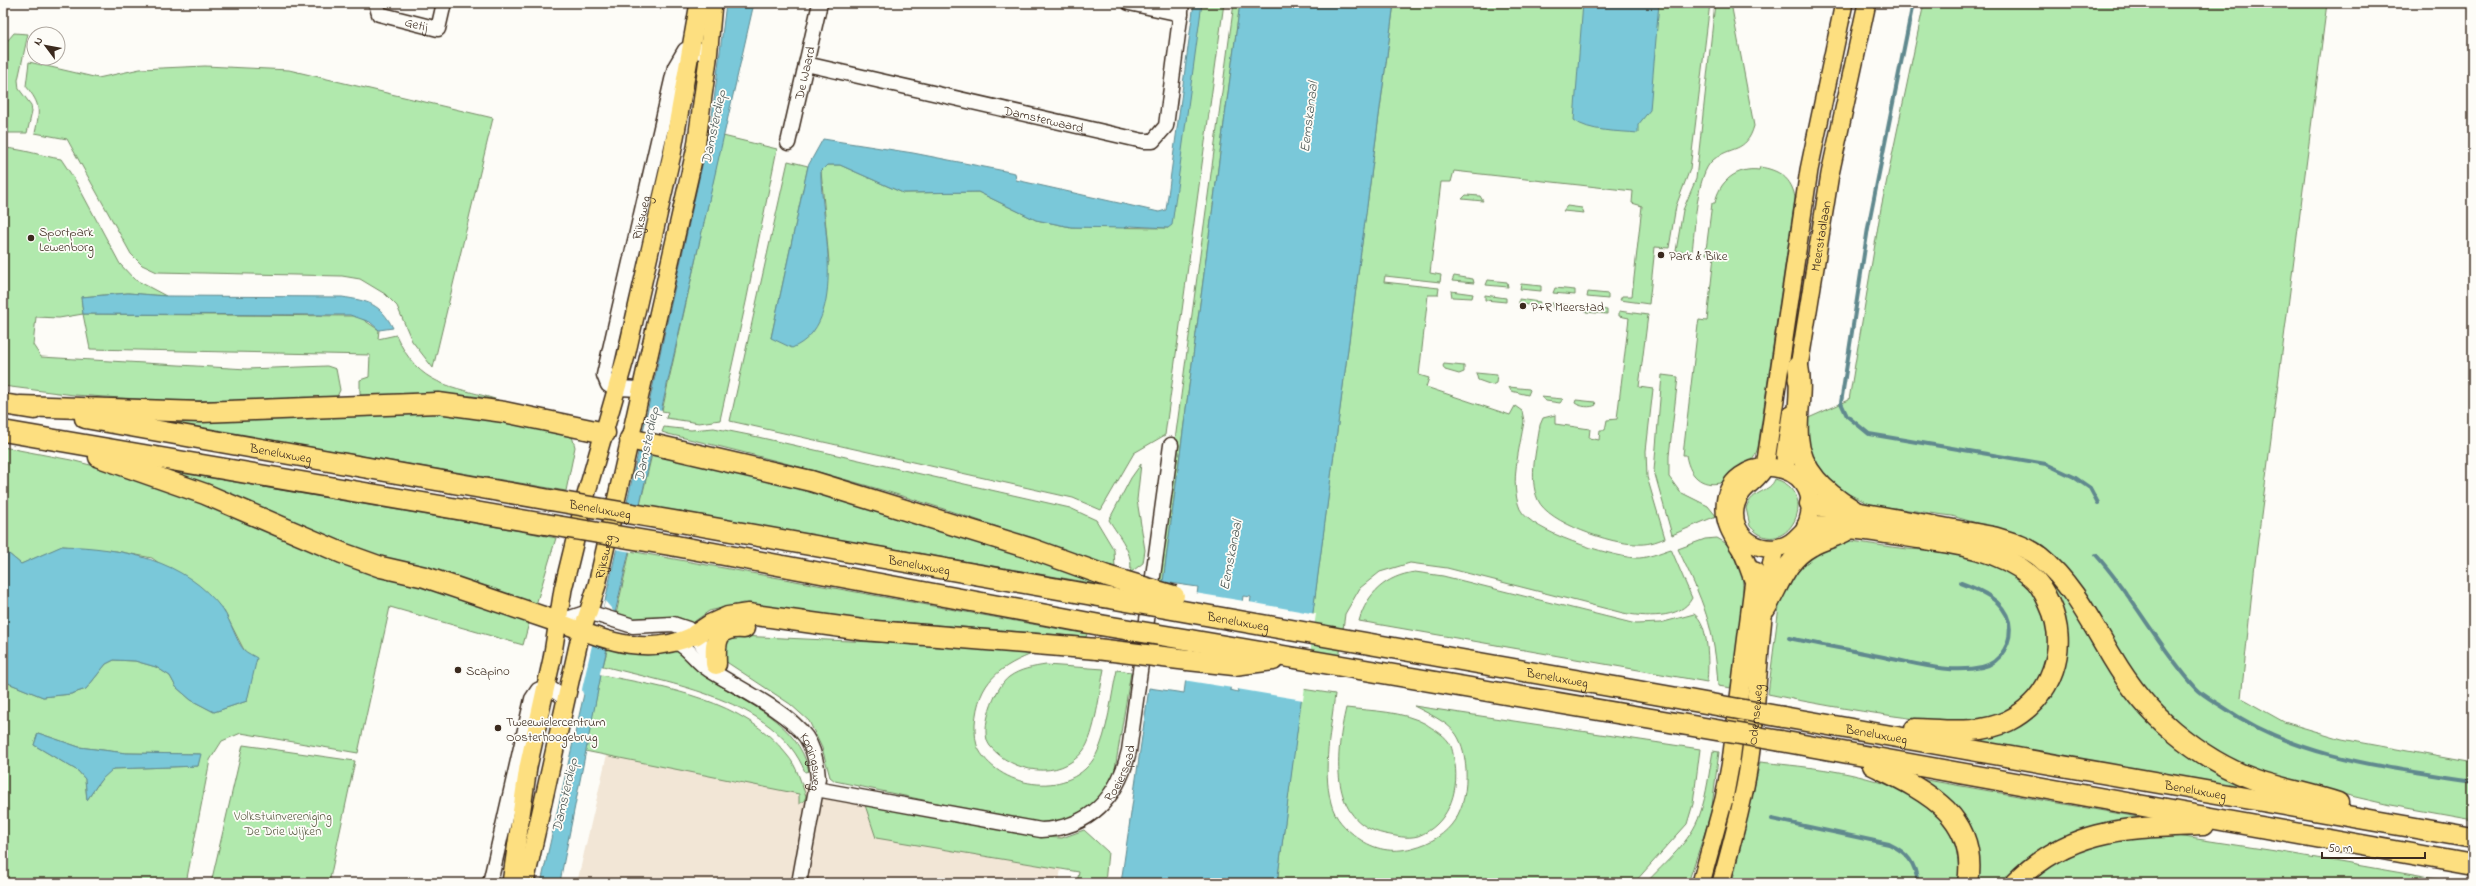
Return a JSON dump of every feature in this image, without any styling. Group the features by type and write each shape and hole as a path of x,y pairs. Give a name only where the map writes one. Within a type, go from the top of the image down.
{"highway":[{"path":"1798,366 1802,383 1798,437 1804,463 1831,495 1855,520"},
{"path":"12,405 202,412 438,403 504,412 605,433"},
{"name":"Beneluxweg","path":"12,405 1205,615 1367,642 2473,838"},
{"name":"Beneluxweg","path":"3,431 676,546 1100,624 1781,741 2473,865"},
{"path":"48,438 205,494 348,555 381,567 425,577 558,622"},
{"path":"642,442 811,481 1174,596 1205,615"},
{"path":"1810,504 1855,520 1990,553 2018,566 2032,576 2045,593 2054,614 2058,635 2058,655 2052,675 2032,703 2008,721 1990,728 1970,731 1949,731 1826,724"},
{"path":"1765,609 1781,577 1796,556 1815,543 1855,520"},
{"path":"1807,526 1855,520 1993,537 2018,544 2039,556 2063,580 2082,606 2112,659 2135,691 2173,731 2211,758 2256,780 2324,798 2394,824"},
{"path":"686,639 722,620 743,615 830,626 1097,649 1234,665 1295,658"},
{"path":"716,664 716,640 722,633 731,628 795,631 830,626"},
{"path":"1851,754 1926,792 1947,810 1959,829 1966,845 1969,858 1968,883"},
{"path":"2015,883 2046,857 2083,838 2126,828 2243,823"}],"main road":[{"name":"Rijksweg","path":"511,883 528,767 547,686 574,541 617,388 669,166 699,3"},
{"name":"Rijksweg","path":"525,883 574,664 596,636 601,617 597,584 642,442 641,389 696,148 708,59 713,3"},
{"name":"Meerstadlaan","path":"1765,467 1809,170 1844,3"},
{"name":"Meerstadlaan","path":"1786,470 1785,455 1798,366 1830,174 1867,3"},
{"path":"605,433 642,442"},
{"path":"1776,466 1786,470 1795,476 1807,490 1810,504 1807,526 1792,542 1775,549 1748,547 1727,526 1726,501 1731,487 1739,478 1765,467 1776,466"},
{"name":"Odenseweg","path":"1700,881 1724,799 1731,761 1754,582 1748,547"},
{"name":"Odenseweg","path":"1722,881 1742,803 1749,763 1765,609 1775,549"},
{"path":"558,622 596,636 651,647 686,639"}],"street":[{"name":"Getij","path":"376,3 379,14 438,29 444,3"},
{"name":"De Waard","path":"788,143 820,3"},
{"name":"Damsterwaard","path":"806,64 1143,141 1153,141 1166,126 1181,9 1129,3"},
{"path":"692,47 701,52 708,59"},
{"path":"617,388 641,389"},
{"name":"Roeierspad","path":"816,789 1041,830 1059,828 1076,823 1106,801 1119,782 1128,751 1171,445"},
{"path":"558,622 601,617 640,626 672,624 688,629 686,639"},
{"name":"Koningsweg","path":"686,639 716,664 728,680"},
{"name":"Koningsweg","path":"686,639 691,650 706,668 728,680 792,723 806,737 813,750 817,766 816,789 799,883"},
{"path":"490,883 532,699 538,690 547,686 566,698"}],"shaded area":[{"path":"609,746 1065,836 1059,883 577,883"}],"green space":[{"path":"1199,3 1224,3 1165,435 1134,453 1101,510 1073,498 730,421 788,161 808,166 771,338 829,262 821,171 827,165 840,165 903,193 978,192 1036,220 1071,227 1168,228"},
{"path":"1234,3 1240,3 1163,582 1156,581"},
{"path":"1394,3 1710,3 1690,169 1676,206 1669,248 1655,247 1649,304 1620,300 1622,296 1632,296 1642,206 1632,203 1633,191 1454,171 1451,182 1441,182 1430,273 1441,275 1440,282 1385,276 1384,282 1439,288 1438,295 1428,295 1419,375 1429,378 1426,387 1510,415 1515,406 1522,411 1524,421 1516,465 1515,488 1520,509 1527,518 1555,534 1608,553 1635,558 1653,555 1671,549 1692,598 1687,605 1679,610 1671,613 1651,616 1623,613 1447,568 1410,563 1380,572 1360,588 1345,614 1338,668 1306,663"},
{"path":"1715,3 1731,3 1754,126 1747,141 1737,148 1720,155 1707,167 1697,203 1692,252 1676,251 1683,210 1696,179"},
{"path":"1924,3 2327,3 2255,563 2241,698 2284,722 2342,739 2473,763 2473,820 2390,805 2282,780 2234,761 2192,735 2153,700 2121,658 2088,605 1987,526 1952,516 1872,505 1842,491 1828,481 1809,455 1804,420 1849,400 1881,208"},
{"path":"14,33 26,34 26,43 18,80 19,89 31,105 32,112 27,133 3,133 3,46"},
{"path":"28,66 46,66 98,78 140,69 205,66 289,70 493,118 433,368 412,341 397,306 385,294 360,279 342,276 157,272 142,265 131,254 67,139 35,133 38,119 38,108 37,103 26,86"},
{"path":"723,136 777,149 720,420 699,423 666,418 668,412 662,411"},
{"path":"3,148 61,159 75,180 120,264 134,279 166,296 128,293 81,297 83,314 59,318 36,317 33,345 41,357 247,369 327,366 336,369 340,390 336,399 170,401 74,395 3,386"},
{"path":"1760,167 1773,170 1784,176 1791,185 1795,198 1758,447 1753,459 1734,477 1722,482 1710,484 1700,480 1691,471 1686,455 1683,455 1698,325 1699,320 1707,321 1714,256 1706,254 1712,203 1715,203 1720,188 1730,177 1743,171 1759,170"},
{"path":"1466,195 1480,196 1483,201 1462,199"},
{"path":"1567,206 1582,208 1584,213 1563,211"},
{"path":"1454,276 1473,279 1474,283 1452,281"},
{"path":"1488,280 1507,282 1508,287 1486,285"},
{"path":"1521,284 1541,286 1541,291 1520,289"},
{"path":"1555,288 1575,290 1575,295 1553,293"},
{"path":"1451,291 1473,294 1472,298 1452,297"},
{"path":"1588,292 1608,294 1608,299 1587,297"},
{"path":"1485,295 1506,298 1506,302 1485,300"},
{"path":"1519,299 1540,302 1539,306 1519,304"},
{"path":"1552,303 1574,306 1573,310 1553,308"},
{"path":"1586,307 1607,310 1607,314 1586,312"},
{"path":"1619,311 1648,315 1639,387 1653,389 1646,451 1647,477 1665,538 1655,542 1643,544 1625,543 1597,536 1582,531 1554,517 1538,500 1535,491 1533,473 1540,425 1543,418 1555,415 1555,424 1590,429 1589,438 1599,440 1600,430 1605,430 1607,420 1617,419 1629,318 1619,316"},
{"path":"83,314 358,316 379,330 378,339 396,335 405,352 415,365 426,375 451,386 498,400 464,395 360,398 360,380 369,377 370,355 90,349"},
{"path":"1444,364 1464,366 1464,372 1459,374 1445,370 1443,366"},
{"path":"1476,373 1497,375 1496,383 1492,385 1478,380"},
{"path":"1662,375 1678,377 1669,456 1669,477 1680,492 1708,506 1716,516 1672,535 1654,471"},
{"path":"1509,387 1530,390 1528,395 1511,391"},
{"path":"1541,397 1563,399 1560,403 1546,401"},
{"path":"1576,400 1595,402 1596,405 1591,407 1583,406 1575,403"},
{"path":"467,411 572,436 575,447 566,491 148,419"},
{"path":"664,427 691,430 714,428 1070,508 1096,520 1114,550 1115,568 1099,565 993,525 886,491 778,461 668,434 662,432"},
{"path":"3,447 71,460 148,480 357,564 529,623 523,645 390,607 358,753 241,733 222,741 210,760 186,883 3,883 3,681 43,697 71,694 86,689 106,664 114,660 135,661 156,667 170,676 176,687 191,700 214,712 247,701 244,650 224,611 152,558 116,551 63,546 21,564 3,549","holes":["38,733 79,747 126,753 200,754 198,766 112,769 100,781 87,800 85,779 78,771 34,745"]},
{"path":"653,450 743,470 1025,556 1097,584 640,505"},
{"path":"1141,464 1137,500 1145,550 1143,563 1130,573 1131,566 1128,552 1109,520 1131,478"},
{"path":"152,468 556,538 535,608 384,561"},
{"path":"1775,479 1790,487 1797,498 1798,510 1794,522 1786,532 1775,537 1763,536 1750,526 1746,508 1753,497 1769,487"},
{"path":"1942,535 2027,559 2060,587 2131,695 2279,794 1971,741 1984,734 2062,666 2035,572"},
{"path":"1717,538 1725,543 1734,553 1740,565 1742,578 1742,609 1731,688 1718,686 1711,630 1701,600 1678,549 1705,539"},
{"path":"1845,540 1918,550 1966,553 1989,557 2002,564 2028,588 2039,604 2046,621 2049,638 2047,656 2042,673 2032,689 2018,704 2002,713 1978,719 1953,722 1878,714 1768,694 1779,606 1784,584 1804,555"},
{"path":"630,551 1087,634 1086,637 850,618 743,603 709,611 691,624 685,620 673,617 662,617 643,622 637,621 616,614"},
{"path":"1415,572 1443,576 1636,624 1660,623 1694,614 1703,626 1707,645 1707,682 1359,621 1367,602 1379,588 1395,577"},
{"path":"738,636 961,646 1037,652 1012,663 993,677 986,686 981,697 977,709 975,724 979,750 990,764 1004,774 1020,781 1037,784 1054,783 1071,778 1085,769 1096,755 1104,736 1117,670 1131,672 1114,775 1102,793 1081,817 1039,825 835,781 830,777 822,748 809,721 790,704 725,661 724,652 727,642"},
{"path":"608,647 669,650 687,657 710,679 755,706 783,727 794,739 803,754 809,771 805,772 791,747 771,727 746,711 718,698 689,688 603,666"},
{"path":"1046,665 1104,669 1094,724 1091,735 1083,751 1073,761 1062,767 1049,770 1036,770 1023,767 999,755 990,746 987,739 986,730 987,720 994,699 1004,682 1009,677 1022,670"},
{"path":"601,675 677,691 727,709 749,721 770,736 790,759 806,796 804,801 799,804 799,794 585,751"},
{"path":"1302,689 1335,694 1327,762 1328,790 1331,803 1335,814 1345,827 1364,842 1377,848 1398,850 1412,848 1438,837 1455,820 1464,797 1466,784 1465,760 1456,734 1443,722 1414,706 1700,749 1693,804 1687,824 1634,883 1277,883"},
{"path":"1346,708 1387,712 1407,716 1426,724 1441,734 1450,743 1456,775 1453,796 1444,816 1428,831 1418,836 1410,837 1385,834 1366,827 1353,815 1345,800 1340,783 1340,744"},
{"name":"Volkstuinvereniging De Drie Wijken","path":"243,745 355,761 329,883 211,883"},
{"path":"1713,751 1719,752 1711,814 1688,883 1646,883 1684,843 1696,824 1708,783"},
{"path":"1760,762 1790,765 1859,776 1891,786 1920,801 1942,821 1956,848 1958,883 1732,883"},
{"path":"1904,776 2144,818 2143,821 2030,861 2005,883 1973,883 1970,843"},
{"path":"863,799 1041,837 1062,838 1084,830 1108,852 1105,883 1077,883 1079,872 876,838"},
{"path":"2171,835 2282,852 2459,883 2028,883 2068,854 2114,838"}],"water":[{"path":"726,3 754,3 603,666 591,664 711,125"},
{"path":"1194,3 1202,3 1172,225 1168,228 1130,226 1124,228 1071,227 1036,220 978,192 903,193 840,165 827,165 821,171 828,268 827,294 821,317 810,335 792,348 771,338 808,166 823,139 913,153 1015,173 1016,180 1159,212 1166,210"},
{"name":"Eemskanaal","path":"1240,3 1394,3 1277,883 1121,883 1149,688 1184,693 1198,587 1163,582","holes":["1243,596 1251,597 1238,692 1230,690"]},
{"path":"1583,3 1659,3 1650,110 1638,125 1638,133 1596,129 1580,124 1574,120"},
{"path":"128,293 166,296 342,297 366,302 378,308 393,328 379,330 370,322 350,315 83,314 81,297"},
{"path":"62,546 107,550 151,560 171,568 190,579 208,593 223,610 238,642 244,650 257,658 247,701 214,712 191,700 176,687 170,676 156,667 135,661 114,660 106,664 86,689 71,694 43,697 3,681 3,549 21,564"},
{"path":"589,672 601,675 560,883 541,883"},
{"path":"38,733 79,747 126,753 201,754 198,766 113,769 100,781 87,800 85,779 78,771 34,745"}],"pier":[{"path":"649,408 662,411 653,450 640,447"},
{"path":"626,502 642,505 632,552 615,549"},
{"path":"1195,593 1244,601 1232,688 1183,680"},
{"path":"605,601 616,614 608,647 592,656"},
{"path":"1249,602 1316,614 1303,700 1237,689"}],"waterway":[{"path":"1913,3 1868,228 1841,403 1847,416 1869,434 2046,464 2074,477 2090,488 2098,503"},
{"path":"2096,555 2122,587 2182,672 2196,688 2202,694 2252,725 2281,739 2312,750 2375,765 2473,781"},
{"path":"1789,638 1947,669 1970,669 1989,665 2000,656 2007,644 2010,629 2009,622 2006,614 1997,602 1976,589 1961,583"},
{"name":"Damsterdiep","path":"589,690 599,646"},
{"path":"1772,819 1889,844 1896,847 1910,859 1913,864 1918,883"}],"place":[{"name":"Sportpark Lewenborg","path":"31,238"},
{"name":"Park & Bike","path":"1661,255"},
{"name":"P+R Meerstad","path":"1523,306"},
{"name":"Scapino","path":"458,670"},
{"name":"Tweewielercentrum Oosterhoogebrug","path":"498,728"}]}
